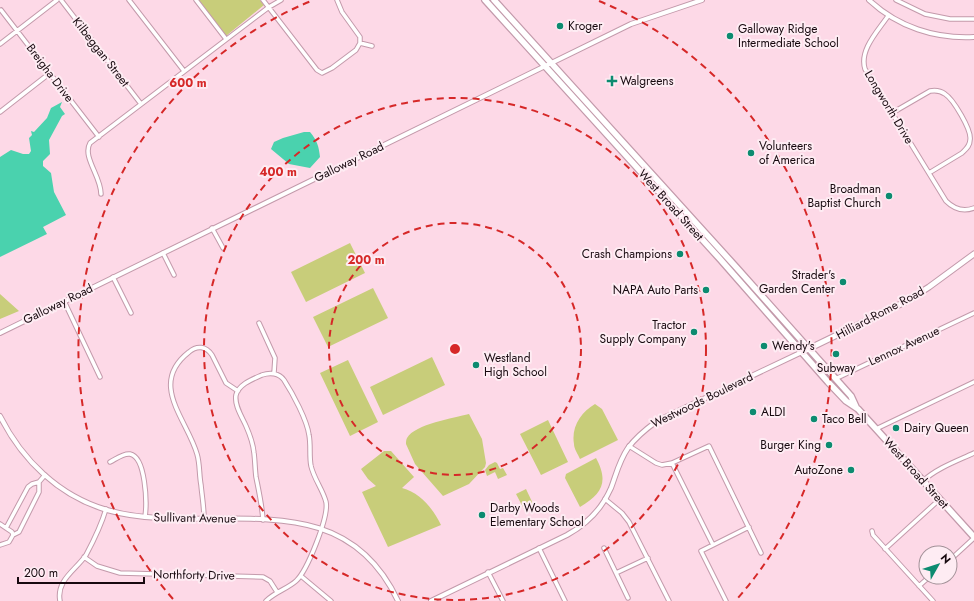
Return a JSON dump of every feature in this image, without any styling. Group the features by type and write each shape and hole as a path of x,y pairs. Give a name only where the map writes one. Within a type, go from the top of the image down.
{"main road":[{"name":"West Broad Street","path":"485,0 714,253 846,402 858,409"},
{"name":"West Broad Street","path":"494,0 736,267 851,396 858,409 974,537"},
{"name":"Hilliard-Rome Road","path":"802,352 907,301 974,254"}],"street":[{"path":"0,44 57,0"},
{"name":"Kilbeggan Street","path":"61,0 141,104"},
{"path":"129,0 184,71"},
{"path":"196,0 226,39"},
{"path":"263,0 317,70 322,73 332,68 356,50 360,43 360,37 342,12 337,0"},
{"path":"101,194 101,187 87,155 90,143 226,39 269,7 281,0"},
{"name":"Galloway Road","path":"0,333 631,24 702,0"},
{"path":"869,0 888,16 921,31 958,38 974,37"},
{"path":"896,0 925,14 950,19 974,19"},
{"name":"Breigha Drive","path":"2,10 99,137"},
{"name":"Longworth Drive","path":"888,16 864,53 864,64 868,74 943,197 954,208 964,210 974,208"},
{"path":"360,43 372,46"},
{"path":"0,112 50,73"},
{"path":"892,113 926,92 935,90 944,93 951,100 968,127 970,141 967,149 929,173"},
{"path":"212,228 223,248"},
{"path":"163,253 174,275"},
{"path":"113,277 131,313"},
{"path":"64,301 100,377"},
{"name":"Lennox Avenue","path":"835,379 974,313"},
{"path":"259,323 275,358 274,373"},
{"path":"204,518 204,503 197,454 174,403 170,390 171,377 174,369 184,355 195,348 202,347 212,355 226,383 238,391"},
{"name":"Westwoods Boulevard","path":"431,601 440,599 488,572 567,535 581,526 592,516 605,499 619,465 630,446 644,430 657,421 802,352"},
{"path":"263,520 262,502 256,476 254,452 251,439 237,406 236,398 238,391 245,383 266,374 274,373 282,377 288,386 308,430 311,465 326,503 326,511 308,564 301,576 266,601"},
{"path":"876,429 974,382"},
{"name":"Sullivant Avenue","path":"0,419 31,462 45,475 73,495 106,509 145,517 263,520 293,522 321,528 342,538 366,556 386,579 398,601"},
{"path":"630,446 656,463 662,465 672,463 708,446 710,447 761,553"},
{"path":"923,481 929,475 974,453"},
{"path":"110,462 127,454 134,455 138,459 141,464 146,494 145,517"},
{"path":"672,463 713,545"},
{"path":"6,528 28,487 39,482 45,475"},
{"path":"0,545 9,542 13,538 13,535 19,532 39,492 39,482"},
{"path":"605,499 622,513 629,522 669,601"},
{"path":"886,549 940,499"},
{"path":"60,601 59,589 62,583 84,557 96,537 106,509"},
{"path":"0,524 12,532 13,535"},
{"path":"726,601 701,551 749,527"},
{"path":"872,531 873,535 933,601"},
{"path":"958,552 974,537"},
{"path":"539,548 565,601"},
{"path":"604,548 628,598"},
{"name":"Northforty Drive","path":"84,557 97,566 120,573 263,577 270,581 277,592"},
{"path":"616,573 648,558"},
{"path":"488,572 503,601"},
{"path":"301,576 331,601"}],"shaded area":[{"path":"197,0 260,0 264,5 226,36"},
{"path":"62,102 60,107 65,114 62,116 49,140 50,154 43,161 43,166 51,173 54,192 66,215 43,227 47,234 0,257 0,157 11,150 23,154 29,154 31,151 29,138 32,135 31,131 34,132 47,118 51,108"},
{"path":"304,132 310,132 320,153 320,157 310,168 289,164 271,149 274,142"},
{"path":"350,243 365,273 306,302 291,272"},
{"path":"373,288 388,318 328,347 313,317"},
{"path":"0,294 19,311 0,319"},
{"path":"432,357 445,385 383,415 370,387"},
{"path":"348,360 378,422 350,436 320,373"},
{"path":"595,404 602,409 618,440 580,459 574,446 574,432 581,416"},
{"path":"469,414 482,439 486,463 485,467 469,484 443,496 415,464 406,444 406,440 411,433 426,425"},
{"path":"548,420 568,462 541,475 520,434"},
{"path":"384,451 391,451 414,477 402,488 409,490 426,502 441,525 388,547 362,492 376,486 368,479 361,469"},
{"path":"596,458 602,474 601,487 594,497 580,507 565,478 566,474"},
{"path":"495,462 500,469 503,468 507,475 498,479 495,472 487,476 485,470 489,465"},
{"path":"526,489 535,508 526,513 516,494"}],"place":[{"name":"Kroger","path":"560,26"},
{"name":"Galloway Ridge Intermediate School","path":"730,36"},
{"name":"Walgreens","path":"612,81"},
{"name":"Volunteers of America","path":"751,153"},
{"name":"Broadman Baptist Church","path":"889,196"},
{"name":"Crash Champions","path":"680,254"},
{"name":"Strader's Garden Center","path":"843,282"},
{"name":"NAPA Auto Parts","path":"706,290"},
{"name":"Tractor Supply Company","path":"694,332"},
{"name":"Wendy's","path":"764,346"},
{"name":"Subway","path":"836,354"},
{"name":"Westland High School","path":"476,365"},
{"name":"ALDI","path":"753,412"},
{"name":"Taco Bell","path":"814,419"},
{"name":"Dairy Queen","path":"896,428"},
{"name":"Burger King","path":"829,445"},
{"name":"AutoZone","path":"851,470"},
{"name":"Darby Woods Elementary School","path":"482,515"}]}
